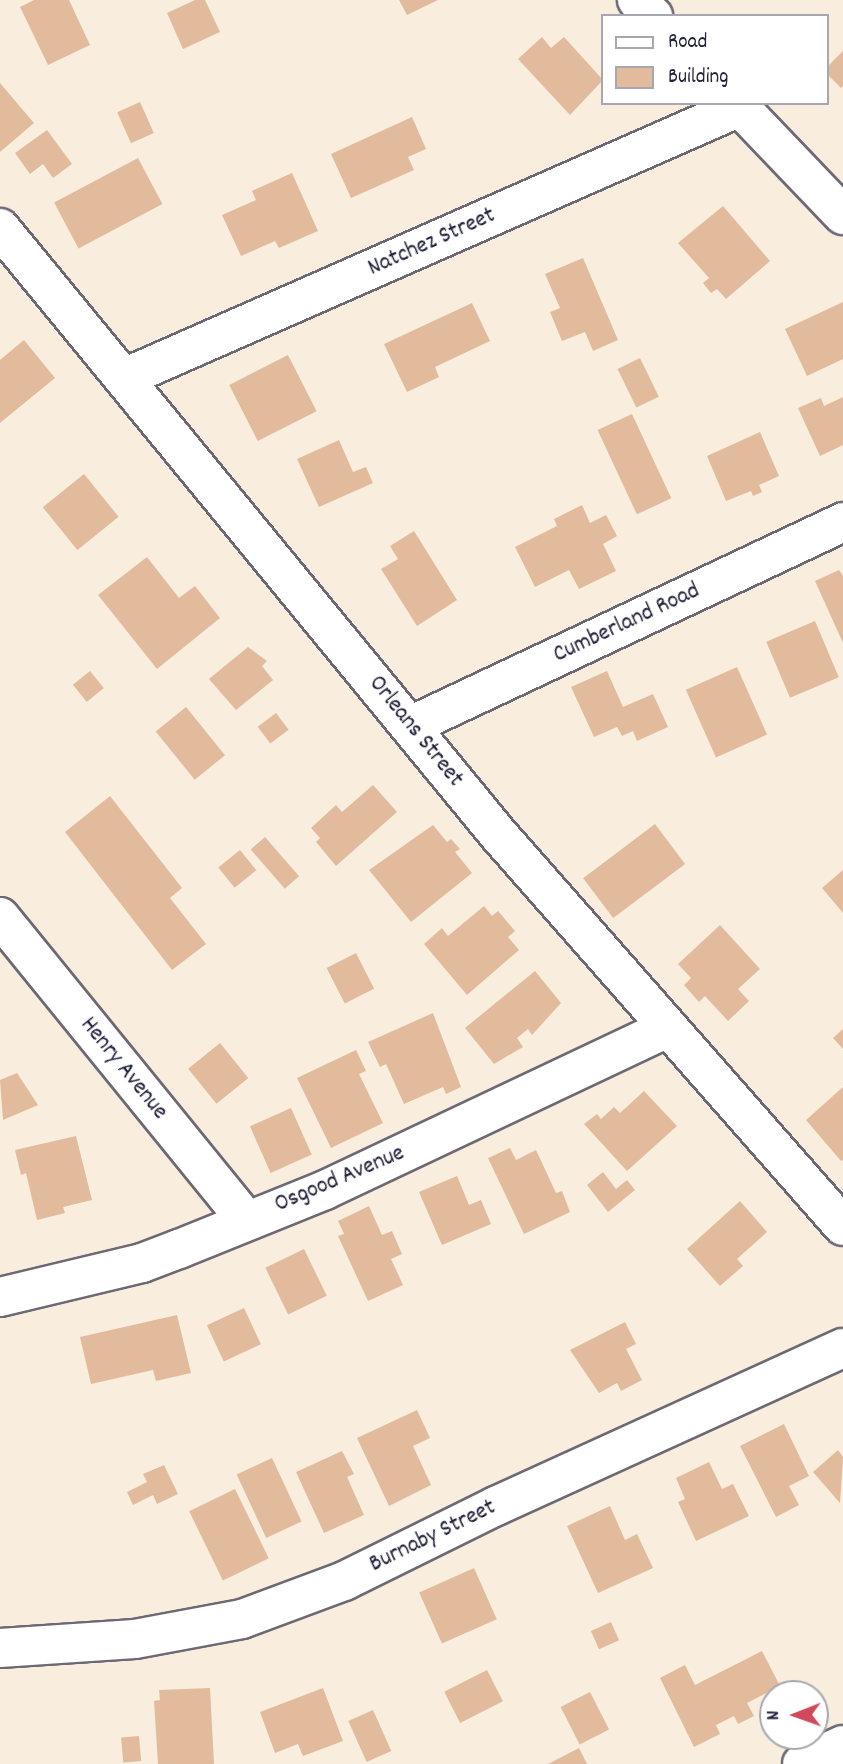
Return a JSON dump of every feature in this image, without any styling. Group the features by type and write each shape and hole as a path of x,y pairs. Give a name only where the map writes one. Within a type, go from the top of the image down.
{"street":[{"path":"637,0 651,14"},
{"path":"738,105 843,215"},
{"name":"Natchez Street","path":"124,378 738,105"},
{"name":"Orleans Street","path":"0,228 410,726 668,1028 840,1217"},
{"name":"Cumberland Road","path":"410,726 843,522"},
{"name":"Henry Avenue","path":"0,917 246,1220"},
{"name":"Osgood Avenue","path":"0,1297 142,1263 325,1190 668,1028"},
{"name":"Burnaby Street","path":"0,1648 135,1639 243,1619 344,1581 401,1550 843,1348"},
{"path":"802,1764 843,1745"}],"building":[{"path":"34,0 69,0 90,45 48,65 20,7"},
{"path":"195,0 205,0 220,32 183,49 167,13"},
{"path":"399,0 438,0 407,15"},
{"path":"542,37 551,48 564,37 602,81 570,115 518,59"},
{"path":"843,51 841,88 829,76 829,65"},
{"path":"0,83 34,123 0,152"},
{"path":"140,102 154,133 131,143 117,112"},
{"path":"412,117 426,149 408,157 414,170 351,198 331,154"},
{"path":"47,130 72,164 53,178 43,164 30,174 15,153"},
{"path":"138,158 162,204 79,249 54,203"},
{"path":"292,173 318,231 279,248 275,241 241,256 222,215 256,200 252,191"},
{"path":"723,206 770,261 726,299 717,289 711,293 703,283 709,278 678,243"},
{"path":"583,258 618,340 593,351 585,332 562,341 550,312 560,308 545,274"},
{"path":"843,302 843,359 807,376 785,329"},
{"path":"472,303 490,341 435,367 439,377 407,392 384,344"},
{"path":"24,340 55,378 0,423 0,360"},
{"path":"288,355 317,411 258,441 229,385"},
{"path":"640,358 659,397 636,408 618,369"},
{"path":"843,397 843,445 820,456 798,408 821,398 824,406"},
{"path":"632,414 671,498 637,514 598,430"},
{"path":"760,432 779,476 759,485 762,492 753,496 751,491 726,501 707,456"},
{"path":"339,440 353,472 366,467 373,483 319,507 297,459"},
{"path":"84,474 119,517 77,550 43,507"},
{"path":"582,505 590,523 606,515 617,536 603,544 616,571 579,589 569,570 535,587 515,547 557,526 554,519"},
{"path":"414,531 457,600 417,626 381,569 398,559 390,546"},
{"path":"147,557 179,598 195,586 220,618 157,669 98,595"},
{"path":"839,570 843,576 843,643 815,581"},
{"path":"815,621 839,677 790,698 766,642"},
{"path":"248,647 267,661 262,666 273,680 236,710 209,679"},
{"path":"737,667 767,735 716,757 686,690"},
{"path":"90,671 104,688 87,702 73,685"},
{"path":"607,671 623,707 653,694 668,727 637,741 633,731 622,736 617,727 594,737 571,687"},
{"path":"186,707 225,755 195,780 156,732"},
{"path":"276,713 289,730 270,744 258,727"},
{"path":"373,785 397,812 336,866 316,842 320,838 311,828 336,805 342,812"},
{"path":"110,796 182,888 170,898 206,944 172,970 65,832"},
{"path":"655,824 685,864 613,918 583,878"},
{"path":"433,825 447,842 451,839 460,849 455,852 472,873 411,922 369,870"},
{"path":"265,837 299,876 285,889 251,849"},
{"path":"240,850 256,870 235,888 218,868"},
{"path":"843,870 843,913 822,888"},
{"path":"484,906 492,916 498,911 515,931 508,937 519,950 467,995 424,944 442,928 448,936"},
{"path":"720,925 760,969 738,989 749,1001 728,1021 705,996 699,1002 684,985 691,978 678,964"},
{"path":"356,953 374,989 345,1004 327,968"},
{"path":"535,971 561,1003 532,1035 528,1029 517,1038 523,1047 494,1064 465,1028"},
{"path":"433,1013 461,1087 446,1094 443,1087 404,1104 386,1064 380,1067 368,1042"},
{"path":"843,1029 843,1049 833,1038"},
{"path":"220,1043 248,1078 216,1104 188,1069"},
{"path":"356,1050 366,1071 359,1074 383,1123 331,1148 297,1078"},
{"path":"17,1073 38,1105 3,1120 0,1080"},
{"path":"843,1087 843,1160 841,1161 806,1120"},
{"path":"644,1091 677,1126 627,1171 584,1124 597,1114 601,1119 614,1107 620,1113"},
{"path":"291,1108 312,1155 271,1173 250,1126"},
{"path":"76,1136 92,1200 63,1207 65,1213 37,1220 26,1173 21,1175 15,1150"},
{"path":"510,1148 516,1160 536,1150 556,1193 562,1191 570,1212 524,1234 488,1158"},
{"path":"603,1172 616,1189 627,1180 635,1190 608,1212 587,1185"},
{"path":"457,1176 469,1205 481,1200 491,1224 442,1245 419,1192"},
{"path":"740,1201 767,1232 737,1259 743,1266 720,1286 687,1249"},
{"path":"369,1206 382,1235 392,1231 402,1254 391,1259 403,1285 368,1301 338,1236 344,1234 338,1221"},
{"path":"304,1249 327,1296 288,1315 265,1268"},
{"path":"244,1308 261,1344 224,1362 207,1325"},
{"path":"177,1315 191,1373 156,1381 153,1370 91,1384 80,1337"},
{"path":"625,1322 636,1344 626,1349 642,1380 621,1391 617,1383 599,1393 570,1350"},
{"path":"417,1410 430,1438 413,1446 431,1485 389,1506 357,1438"},
{"path":"784,1424 809,1476 789,1486 799,1505 776,1517 740,1446"},
{"path":"838,1450 843,1457 840,1503 813,1472"},
{"path":"342,1451 354,1474 347,1477 364,1515 324,1533 296,1472"},
{"path":"272,1458 302,1521 266,1538 237,1474"},
{"path":"709,1462 722,1489 733,1484 749,1516 696,1541 678,1502 685,1499 676,1478"},
{"path":"164,1465 178,1494 157,1504 153,1495 133,1505 127,1492 147,1482 143,1474"},
{"path":"235,1489 269,1558 223,1581 189,1511"},
{"path":"610,1506 625,1540 637,1534 653,1568 598,1593 567,1526"},
{"path":"474,1568 497,1619 442,1644 419,1592"},
{"path":"611,1622 619,1640 599,1649 591,1631"},
{"path":"762,1651 777,1680 759,1680 759,1697 747,1703 754,1716 738,1724 734,1716 716,1725 720,1734 694,1747 660,1678 685,1665 695,1685"},
{"path":"487,1670 503,1701 460,1723 444,1692"},
{"path":"210,1688 214,1764 158,1764 154,1701 160,1700 159,1690"},
{"path":"323,1688 343,1741 303,1756 298,1744 275,1753 260,1712"},
{"path":"590,1692 609,1729 580,1744 561,1707"},
{"path":"373,1710 391,1751 367,1762 348,1721"},
{"path":"139,1736 141,1761 123,1762 121,1738"},
{"path":"579,1748 587,1764 548,1764"}]}
